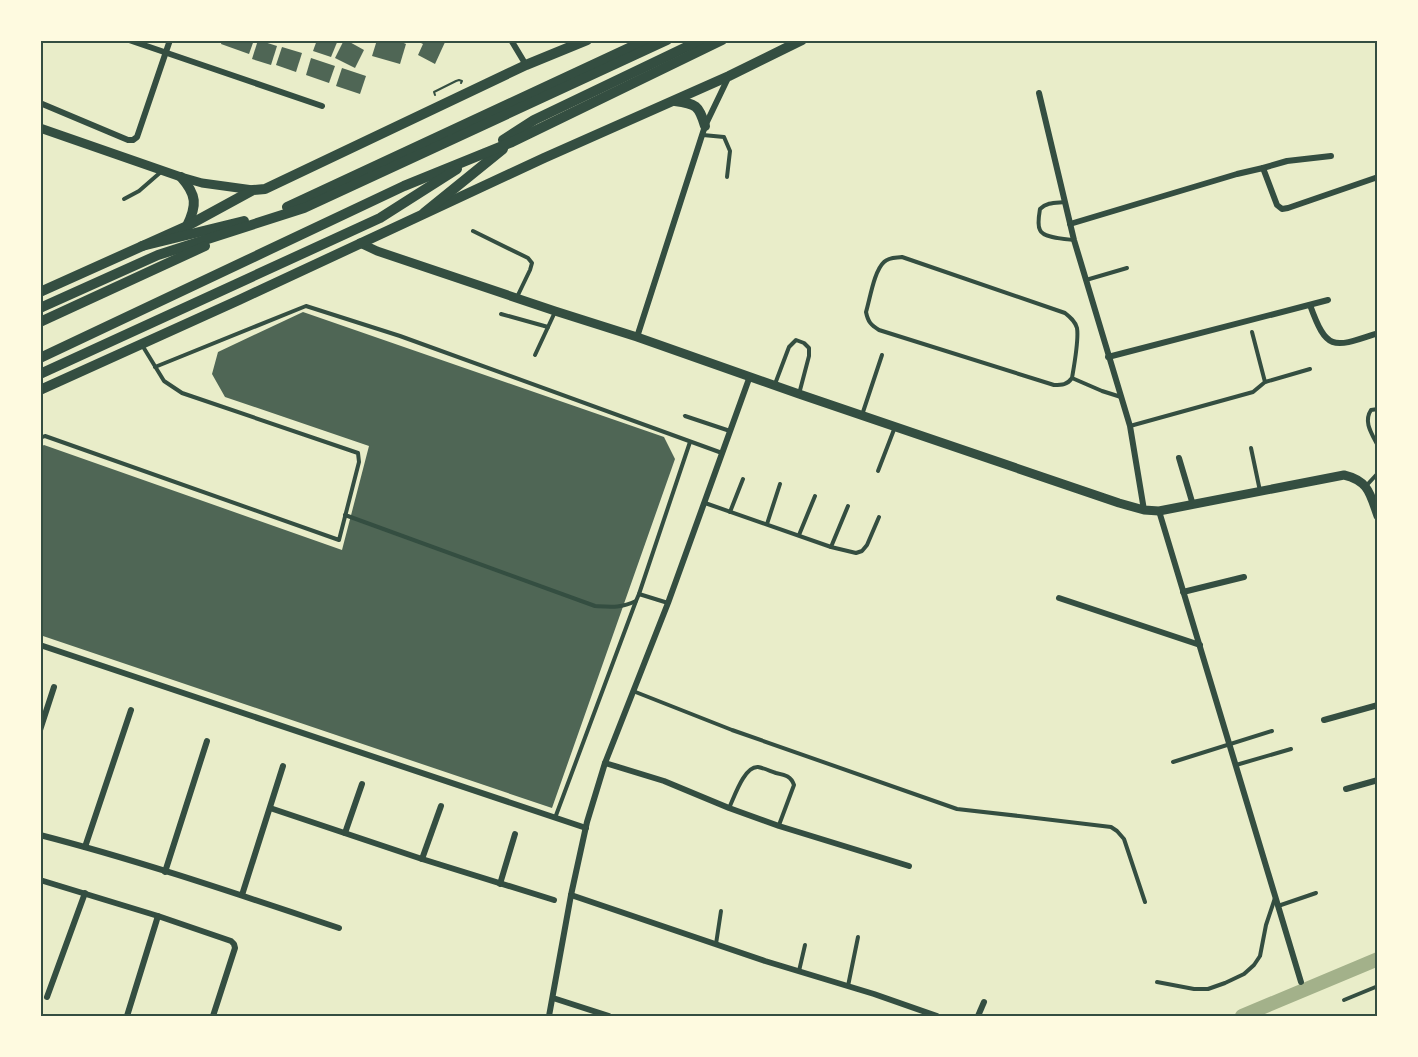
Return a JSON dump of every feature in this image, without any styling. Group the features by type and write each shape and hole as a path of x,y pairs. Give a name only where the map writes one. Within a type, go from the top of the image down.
{"main road":[{"path":"40,292 187,226 253,190 265,189 526,65 587,40"},
{"path":"40,322 646,40"},
{"path":"40,308 158,255 304,208 667,40"},
{"path":"40,374 380,218 534,120 701,40"},
{"path":"40,358 404,186 512,142 722,40"},
{"path":"40,390 544,158 729,76 802,40"},
{"path":"673,101 692,103 701,112 703,130"},
{"path":"424,213 512,142"},
{"path":"181,177 188,185 194,202 194,210 187,226"},
{"path":"142,246 276,213"}],"street":[{"path":"129,40 322,106"},
{"path":"40,103 128,140 133,140 137,137 170,40"},
{"path":"512,40 526,65"},
{"path":"638,337 703,130 729,76"},
{"path":"1039,93 1074,240 1130,426 1144,510"},
{"path":"40,128 181,177 202,183 253,190"},
{"path":"1070,224 1237,174 1287,161 1331,156"},
{"path":"1263,168 1277,205 1282,209 1377,177"},
{"path":"360,243 1144,510 1159,511 1344,475 1353,477 1366,486 1377,516"},
{"path":"1108,357 1328,300"},
{"path":"1310,305 1324,337 1331,342 1341,344 1377,333"},
{"path":"549,1017 571,895 586,828 605,763 668,603 750,376"},
{"path":"1179,458 1193,505"},
{"path":"1159,511 1301,982"},
{"path":"1183,592 1245,577"},
{"path":"1059,598 1200,645"},
{"path":"40,645 586,828"},
{"path":"40,730 54,687"},
{"path":"40,704 48,706"},
{"path":"1324,720 1377,705"},
{"path":"85,847 131,710"},
{"path":"165,872 207,741"},
{"path":"605,763 664,781 779,826 909,866"},
{"path":"242,895 283,766"},
{"path":"1346,789 1377,780"},
{"path":"345,833 362,784"},
{"path":"422,859 441,806"},
{"path":"270,808 554,900"},
{"path":"500,884 515,834"},
{"path":"40,835 242,895 339,928"},
{"path":"40,880 231,941 235,948 213,1017"},
{"path":"47,997 85,893"},
{"path":"571,895 798,972 874,994 937,1017"},
{"path":"127,1017 158,916"},
{"path":"553,998 609,1017"},
{"path":"978,1017 984,1002"}],"lane":[{"path":"703,130 724,137 730,151 727,177"},
{"path":"124,198 139,191 162,171"},
{"path":"1065,202 1048,203 1040,209 1039,228 1046,236 1074,240"},
{"path":"473,231 528,258 532,263 516,298"},
{"path":"902,257 1065,313 1077,327 1072,378 1063,385 1054,385 879,330 867,320 866,312 878,269 885,261 902,257"},
{"path":"1086,281 1127,268"},
{"path":"155,367 306,306 399,336 722,453"},
{"path":"535,355 555,311"},
{"path":"501,314 548,327"},
{"path":"1252,332 1265,382"},
{"path":"774,385 789,347 796,340 804,343 808,348 809,356 799,394"},
{"path":"40,438 45,436 339,540 359,462 358,453 182,393 164,381 141,344"},
{"path":"862,415 882,356"},
{"path":"1130,426 1253,392 1265,382 1310,369"},
{"path":"1072,378 1121,397"},
{"path":"1377,409 1371,410 1367,416 1377,446"},
{"path":"685,416 730,432"},
{"path":"878,471 895,427"},
{"path":"555,818 639,594 690,442"},
{"path":"1251,448 1260,491"},
{"path":"1366,486 1377,473"},
{"path":"729,512 742,479"},
{"path":"767,524 780,484"},
{"path":"799,535 815,496"},
{"path":"705,503 831,547 856,553 862,551 867,544 879,518"},
{"path":"831,547 848,506"},
{"path":"345,515 595,606 615,608 636,601"},
{"path":"639,594 668,603"},
{"path":"633,691 732,730 957,809 1111,827 1125,839 1145,902"},
{"path":"1173,762 1272,731"},
{"path":"1236,765 1291,749"},
{"path":"729,808 745,775 751,769 756,767 788,776 795,785 779,826"},
{"path":"1278,906 1316,893"},
{"path":"1157,982 1194,989 1208,989 1244,974 1260,956 1266,925 1275,897"},
{"path":"716,944 721,910"},
{"path":"848,986 858,937"},
{"path":"798,972 805,945"},
{"path":"1344,1000 1377,986"}],"path":[{"path":"434,92 456,81 462,81 458,86"}],"building":[{"path":"222,40 254,40 249,54 221,44"},
{"path":"258,40 277,46 271,65 252,59"},
{"path":"317,40 338,40 331,57 313,51"},
{"path":"344,40 364,50 355,68 335,58"},
{"path":"377,40 397,40 406,44 400,64 372,56"},
{"path":"415,40 446,40 435,64 418,55 423,44"},
{"path":"282,47 302,53 296,72 276,65"},
{"path":"311,58 335,66 329,83 306,75"},
{"path":"342,68 366,76 360,94 336,86"},
{"path":"303,312 664,437 675,459 552,808 40,635 40,447 44,445 342,550 369,446 225,397 212,374 218,352"}],"waterway":[{"path":"1242,1016 1378,959"}]}
